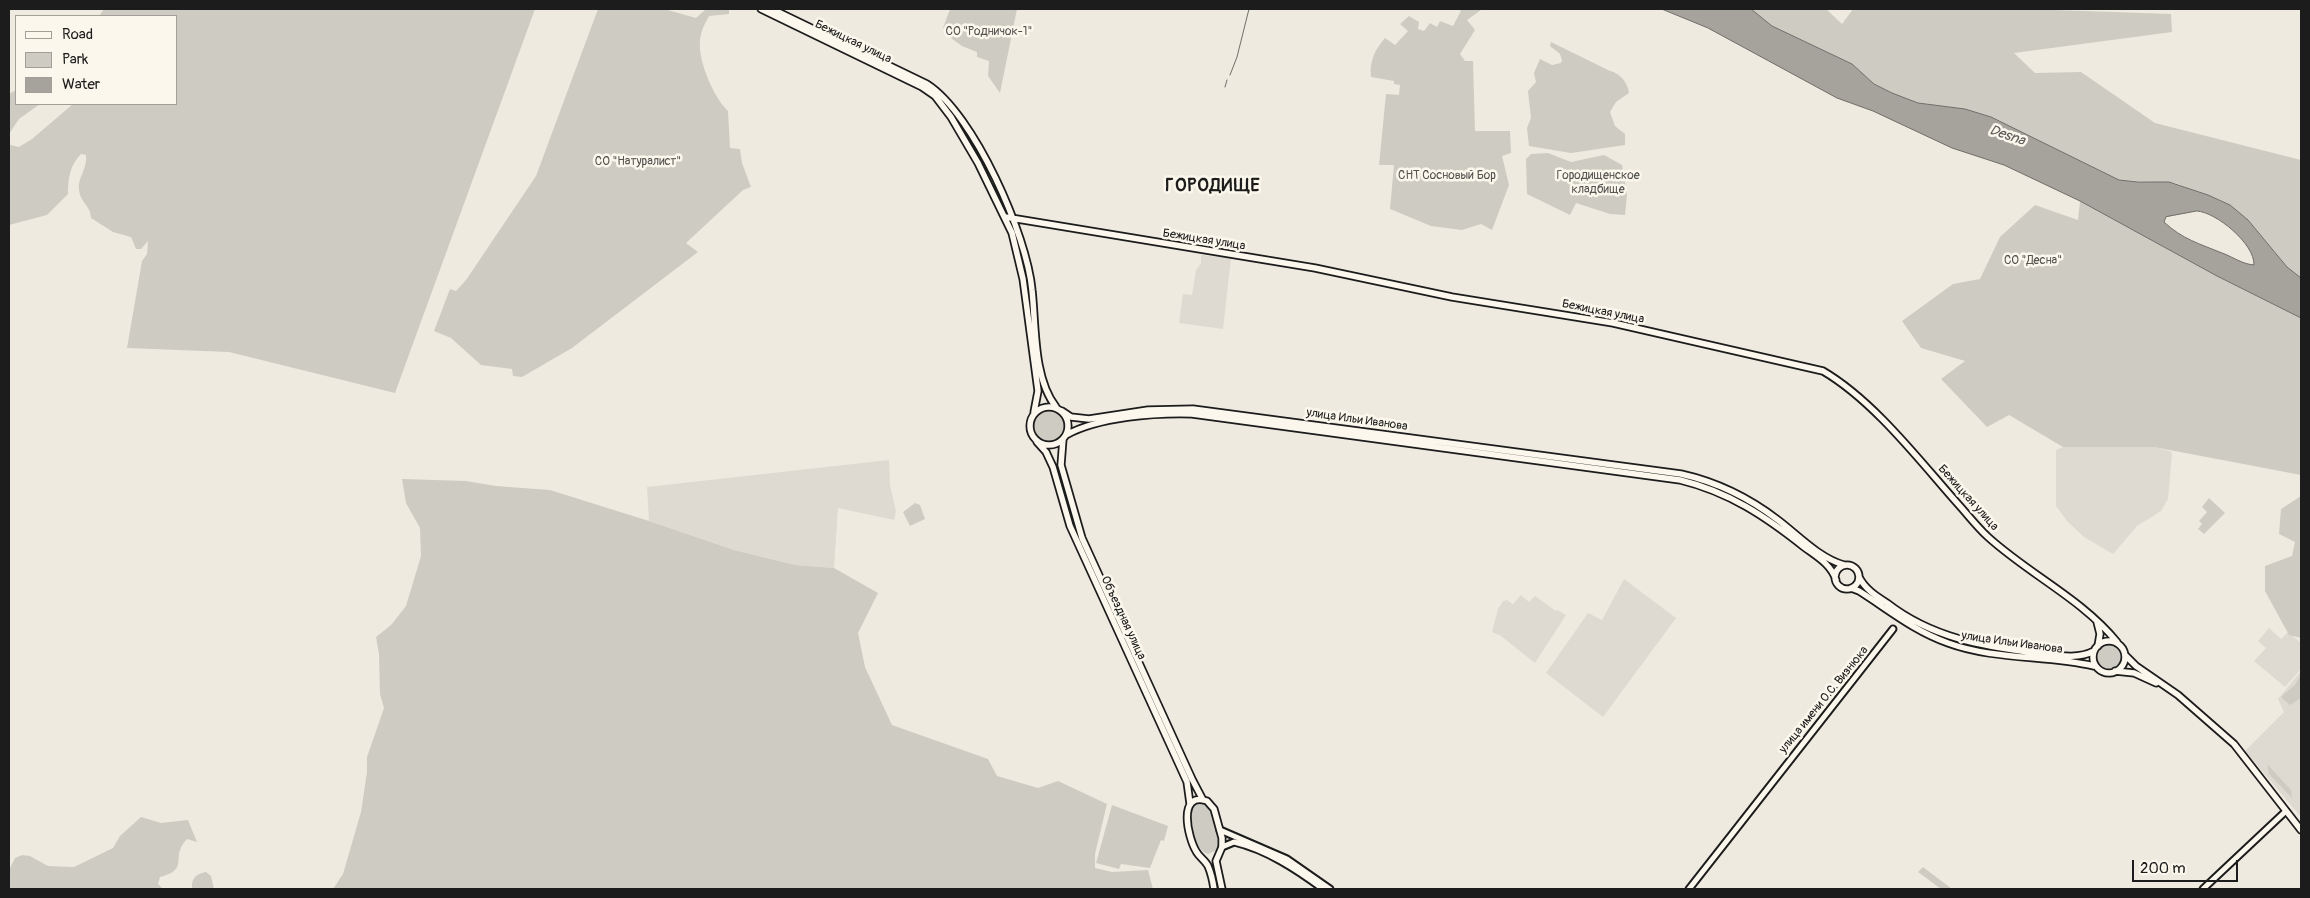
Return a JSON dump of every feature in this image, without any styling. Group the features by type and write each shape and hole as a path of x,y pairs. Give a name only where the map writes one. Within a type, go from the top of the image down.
{"main road":[{"name":"Бежицкая улица","path":"761,9 931,92 950,117 973,154 1005,217 1315,268 1452,297 1610,322 1824,371 1840,381 1895,432 1988,537 2094,618 2118,642"},
{"name":"Бежицкая улица","path":"772,9 933,88 945,100 975,143 1015,219"},
{"path":"1005,217 1012,233 1023,278 1038,391 1031,418 1030,431 1037,442 1047,445 1064,437 1068,422 1062,411 1056,408 1044,407 1034,412"},
{"path":"1015,219 1032,288 1043,380 1056,408"},
{"name":"улица Ильи Иванова","path":"1062,411 1071,417 1089,419 1148,410 1192,409 1650,473"},
{"name":"улица Ильи Иванова","path":"1064,437 1091,425 1139,417 1192,414 1650,473"},
{"name":"Объездная улица","path":"1064,437 1061,465 1082,538 1203,800 1212,804 1220,830 1222,847"},
{"name":"Объездная улица","path":"1037,442 1050,460 1070,526 1187,782 1190,804 1186,813 1194,848 1210,869 1214,889"},
{"path":"1650,473 1699,478 1744,497 1778,519 1826,557 1855,568 1859,577 1857,584 1851,588 1840,586 1827,564 1741,502 1698,485 1650,473"},
{"path":"1836,580 1836,572 1844,565"},
{"name":"улица Ильи Иванова","path":"1859,577 1865,587 1899,613 1923,627 1950,638 1982,646 2058,655 2076,656 2096,649"},
{"name":"улица Ильи Иванова","path":"1851,588 1860,591 1906,624 1949,644 1980,652 2094,666"},
{"path":"2094,618 2100,628 2094,666 2102,672 2134,673 2158,684 2204,718"},
{"name":"улица имени О.С. Визнюка","path":"1689,889 1893,629"},
{"path":"2096,649 2109,642 2118,642 2124,648 2126,656 2136,666 2178,695 2234,744 2301,830"},
{"path":"2115,671 2122,665 2126,656"},
{"path":"1190,804 1203,800"},
{"path":"2203,889 2286,811"},
{"path":"1220,830 1287,859 1330,889"},
{"path":"1222,889 1217,870 1217,855 1222,847 1234,842 1261,851 1285,863 1323,889"},
{"path":"1200,856 1209,858 1217,855"}],"shaded area":[{"path":"1201,255 1231,258 1223,329 1179,323 1183,294 1192,295 1196,270 1201,263"},
{"path":"2063,447 2154,447 2170,451 2172,454 2168,499 2161,511 2137,526 2113,554 2084,537 2067,521 2056,506 2056,450"},
{"path":"889,460 890,485 896,511 894,520 838,508 834,568 795,565 734,550 649,521 647,487"},
{"path":"1624,579 1676,618 1603,717 1546,673 1588,613 1602,620"},
{"path":"1521,595 1529,602 1535,596 1556,611 1566,615 1535,663 1501,636 1492,632 1498,609 1503,601 1507,600 1513,604"},
{"path":"2269,628 2281,639 2288,632 2301,643 2301,669 2285,687 2254,661 2266,648 2258,641"},
{"path":"2301,671 2301,817 2245,751 2284,712 2278,699"}],"green space":[{"path":"104,9 535,9 395,393 229,352 127,348 142,261 147,254 148,241 141,249 136,249 131,237 113,232 91,218 91,214 81,198 79,190 86,155 81,154 72,167 69,177 68,194 47,215 9,225 9,140 10,145 19,147 32,139 72,105 178,105 178,15 100,15"},
{"name":"СО \"Натуралист\"","path":"598,9 664,9 696,18 706,9 729,9 729,14 709,16 702,32 701,53 711,86 722,105 728,111 730,148 740,149 742,163 751,187 743,190 686,243 698,252 572,348 522,377 513,376 512,369 481,365 451,338 434,331 450,289 456,291 466,280 536,176"},
{"name":"СО \"Родничок-1\"","path":"950,9 1017,9 1000,93 988,76 989,61 977,57 977,52 962,46 951,38 951,32 943,28"},
{"name":"СНТ Сосновый Бор","path":"1457,9 1481,10 1467,20 1475,30 1460,54 1465,61 1473,61 1475,131 1510,131 1511,153 1502,156 1509,185 1492,230 1481,224 1462,230 1431,226 1390,209 1394,165 1379,165 1386,94 1399,95 1400,85 1394,84 1394,81 1371,77 1372,61 1378,47 1385,38 1395,45 1408,31 1400,24 1409,16 1419,22 1418,29 1424,31 1430,23 1437,27 1440,21 1453,26 1461,11"},
{"path":"1751,9 1826,9 1842,24 1853,9 2025,9 2171,14 2172,32 2014,53 2035,73 2081,72 2155,123 2301,160 2301,278 2287,267 2248,220 2220,200 2175,183 2119,180 1991,117 1965,109 1918,103 1892,93 1874,84 1852,64 1772,26"},
{"path":"1551,42 1617,74 1625,82 1629,93 1616,102 1610,112 1615,126 1625,134 1625,145 1571,153 1529,146 1527,128 1531,118 1528,91 1536,82 1534,73 1540,59 1552,65 1561,63 1562,60 1560,54 1550,46"},
{"path":"15,91 15,105 39,105 19,119 9,134 9,94"},
{"name":"Городищенское кладбище","path":"1548,153 1571,162 1604,155 1622,165 1627,194 1625,215 1610,214 1576,203 1570,215 1527,194 1526,159 1531,154"},
{"name":"СО \"Десна\"","path":"2080,201 2217,276 2301,318 2301,475 2154,447 2063,447 2009,415 1987,427 1941,379 1965,361 1921,348 1902,321 1953,284 1980,279 2000,237 2035,205 2078,220"},
{"path":"1049,411 1055,412 1060,416 1064,421 1064,433 1060,438 1055,442 1049,443 1043,442 1038,438 1034,433 1033,427 1034,421 1038,416 1043,412"},
{"path":"402,479 466,481 496,486 550,490 734,550 795,565 834,568 878,593 858,633 865,667 892,725 988,759 997,776 1038,788 1058,781 1107,804 1095,854 1095,868 1112,872 1148,870 1153,889 333,889 343,874 361,812 367,772 367,757 384,708 380,694 379,654 376,637 391,625 406,606 421,556 420,528 406,503"},
{"path":"2301,496 2301,638 2289,635 2265,591 2265,566 2292,556 2295,542 2279,534 2281,509"},
{"path":"2209,498 2225,513 2204,534 2198,529 2202,524 2199,521 2207,512 2202,507"},
{"path":"915,503 920,505 925,519 910,526 903,512"},
{"path":"2109,645 2114,646 2120,652 2120,662 2114,668 2109,669 2104,668 2098,662 2097,657 2098,652 2104,646"},
{"path":"2301,674 2301,698 2290,705 2281,697 2295,685"},
{"path":"2267,764 2291,790 2292,798 2269,774"},
{"path":"1204,803 1208,806 1214,818 1218,839 1217,850 1208,854 1199,847 1191,824 1194,805"},
{"path":"1112,805 1168,826 1164,841 1161,840 1150,868 1121,864 1119,869 1096,863"},
{"path":"141,817 161,823 188,820 197,842 187,839 182,846 175,870 160,877 158,884 163,889 9,889 9,870 15,858 22,855 30,856 48,866 74,867 113,848 120,836"},
{"path":"1923,867 1952,889 1941,889 1918,872"},
{"path":"206,872 211,876 214,889 192,889 192,882 195,877"}],"water":[{"name":"Desna","path":"1662,9 1751,9 1772,26 1852,64 1874,84 1892,93 1918,103 1965,109 1991,117 2119,180 2169,182 2208,195 2230,205 2248,220 2287,267 2301,278 2301,318 2217,276 2080,201 2004,165 1952,148 1873,111 1837,98 1708,28","holes":["2197,211 2205,213 2233,230 2248,248 2253,257 2254,265 2242,262 2192,240 2178,233 2164,222 2166,217"]}],"waterway":[{"path":"1230,75 1237,57 1249,9"},
{"path":"1225,87 1227,80"}],"district":[{"name":"ГОРОДИЩЕ","path":"1213,186"}]}
